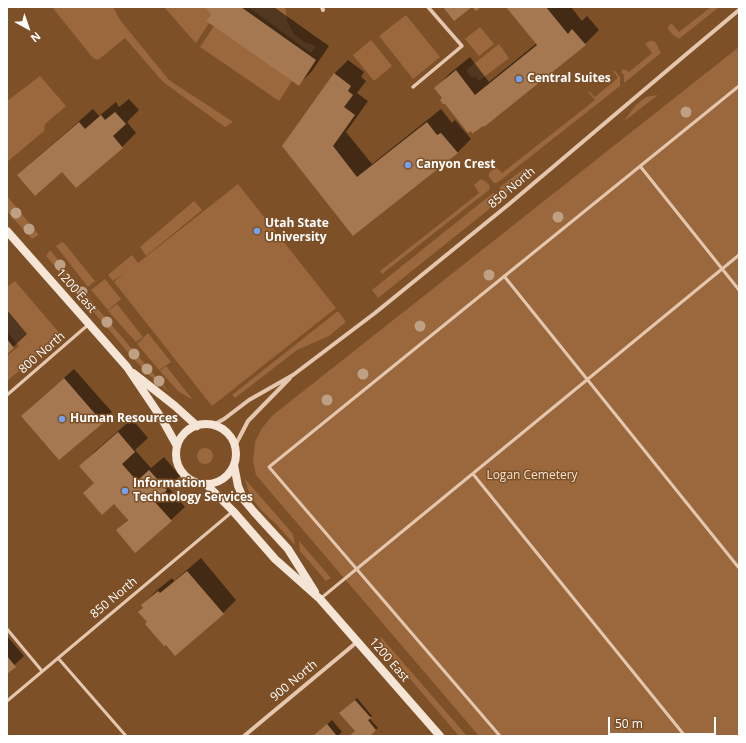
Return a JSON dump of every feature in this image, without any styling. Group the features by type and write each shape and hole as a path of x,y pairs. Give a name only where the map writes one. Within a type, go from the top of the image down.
{"main road":[{"name":"1200 East","path":"7,231 126,367 162,419 177,446"},
{"name":"1200 East","path":"126,367 175,406 197,426"},
{"path":"213,425 223,429 231,436 235,446 236,455 234,465 230,473 215,483 197,483 189,479 182,472 176,455 177,446 180,440 190,429 197,426 213,425"},
{"name":"1200 East","path":"234,465 238,486 244,500 288,549 320,599"},
{"name":"1200 East","path":"206,484 233,511 275,559 320,599 440,736"}],"street":[{"path":"413,87 462,46 428,7"},
{"name":"850 North","path":"213,425 224,419 249,400 293,375 374,313 508,205 739,10"},
{"name":"850 North","path":"235,446 248,421 293,375"},
{"name":"900 North","path":"244,736 357,642"}],"lane":[{"path":"500,736 270,467 739,86"},
{"path":"640,166 739,290"},
{"path":"320,599 739,255"},
{"path":"504,276 739,568"},
{"name":"800 North","path":"7,395 88,324"},
{"path":"473,474 685,736"},
{"name":"850 North","path":"7,701 233,511"},
{"path":"7,629 42,671"},
{"path":"58,658 126,736"}],"green space":[{"path":"52,7 113,7 120,20 169,80 233,122 225,127 163,82 125,38 98,60 93,58"},
{"path":"164,7 204,7 211,15 207,21 209,23 196,43 193,40"},
{"path":"248,7 285,7 289,26 294,34 304,42 316,46 311,53"},
{"path":"711,7 719,7 679,39 668,29 669,25 672,24 679,32"},
{"path":"406,15 440,57 413,79 379,36"},
{"path":"214,26 292,81 279,101 200,47"},
{"path":"480,27 494,44 479,56 465,39"},
{"path":"371,40 392,66 374,81 353,55"},
{"path":"650,41 656,43 661,53 624,83 624,75 621,72 623,69 629,72 652,53 645,44"},
{"path":"499,44 509,58 479,81 475,76 472,78 466,70"},
{"name":"Logan Cemetery","path":"739,47 739,736 479,736 256,475 253,462 255,442 262,428 273,415"},
{"path":"613,71 615,71 620,77 620,86 497,183 494,183 489,177 489,173 496,167 502,173 595,100 589,91 595,97 618,78"},
{"path":"40,76 66,106 45,124 44,131 7,162 7,101"},
{"path":"658,95 623,122 636,105 646,97"},
{"path":"525,168 528,171 504,195 500,191 500,187"},
{"path":"481,179 490,186 489,190 382,274 380,271 479,193 474,185"},
{"path":"238,184 336,308 212,406 114,282 124,273 113,281 108,275 132,255 138,263"},
{"path":"493,193 499,198 488,210 378,298 372,290"},
{"path":"7,196 39,235 32,239 11,216 7,211"},
{"path":"194,201 202,210 146,256 140,247"},
{"path":"62,242 95,281 88,287 56,246"},
{"path":"50,250 97,308 170,393 149,375 132,357 46,256"},
{"path":"105,279 121,299 108,310 91,290"},
{"path":"15,281 61,335 7,381 7,356 19,346 7,332 7,287"},
{"path":"117,304 143,337 136,342 108,311"},
{"path":"338,311 346,322 329,336 297,350 235,398 232,395"},
{"path":"148,333 171,362 159,370 137,344"},
{"path":"166,366 193,400 178,391 160,371"},
{"path":"205,448 211,450 213,456 211,462 205,464 199,462 197,456 199,450"},
{"path":"245,479 293,534 295,545 253,500"},
{"path":"299,541 331,578 326,581 300,551"},
{"path":"380,636 467,736 459,736 382,646"}],"building":[{"path":"204,7 241,7 316,60 299,86 206,21 211,15"},
{"path":"443,7 472,7 454,21"},
{"path":"472,7 481,7 476,11"},
{"name":"Central Suites","path":"506,7 546,7 568,34 572,29 586,45 484,127 483,126 472,134 471,131 468,133 445,104 443,104 440,100 442,98 434,88 456,70 475,95 537,45"},
{"name":"Canyon Crest","path":"334,73 351,86 348,91 353,95 344,107 355,115 333,146 357,177 427,122 437,135 441,133 458,153 353,236 282,146"},
{"path":"115,112 126,124 113,136 123,148 76,188 62,172 35,196 17,175 79,122 85,129 101,115 105,120"},
{"path":"7,339 14,348 7,354"},
{"name":"Human Resources","path":"64,378 103,423 59,460 21,416"},
{"name":"Information Technology Services","path":"118,432 135,452 122,464 137,481 149,470 167,490 154,501 172,521 135,553 116,530 128,520 114,504 102,515 83,493 94,483 79,466"},
{"path":"187,571 224,614 175,656 145,624 147,622 138,612 143,608 141,605 158,591 160,593"},
{"path":"7,656 16,667 7,674"},
{"path":"355,700 371,718 368,720 376,730 370,736 349,736 355,731 339,713"},
{"path":"327,724 337,736 313,736"}],"place":[{"name":"Central Suites","path":"519,79"},
{"name":"Canyon Crest","path":"408,165"},
{"name":"Utah State University","path":"257,231"},
{"name":"Human Resources","path":"62,419"},
{"name":"Information Technology Services","path":"125,491"}]}
